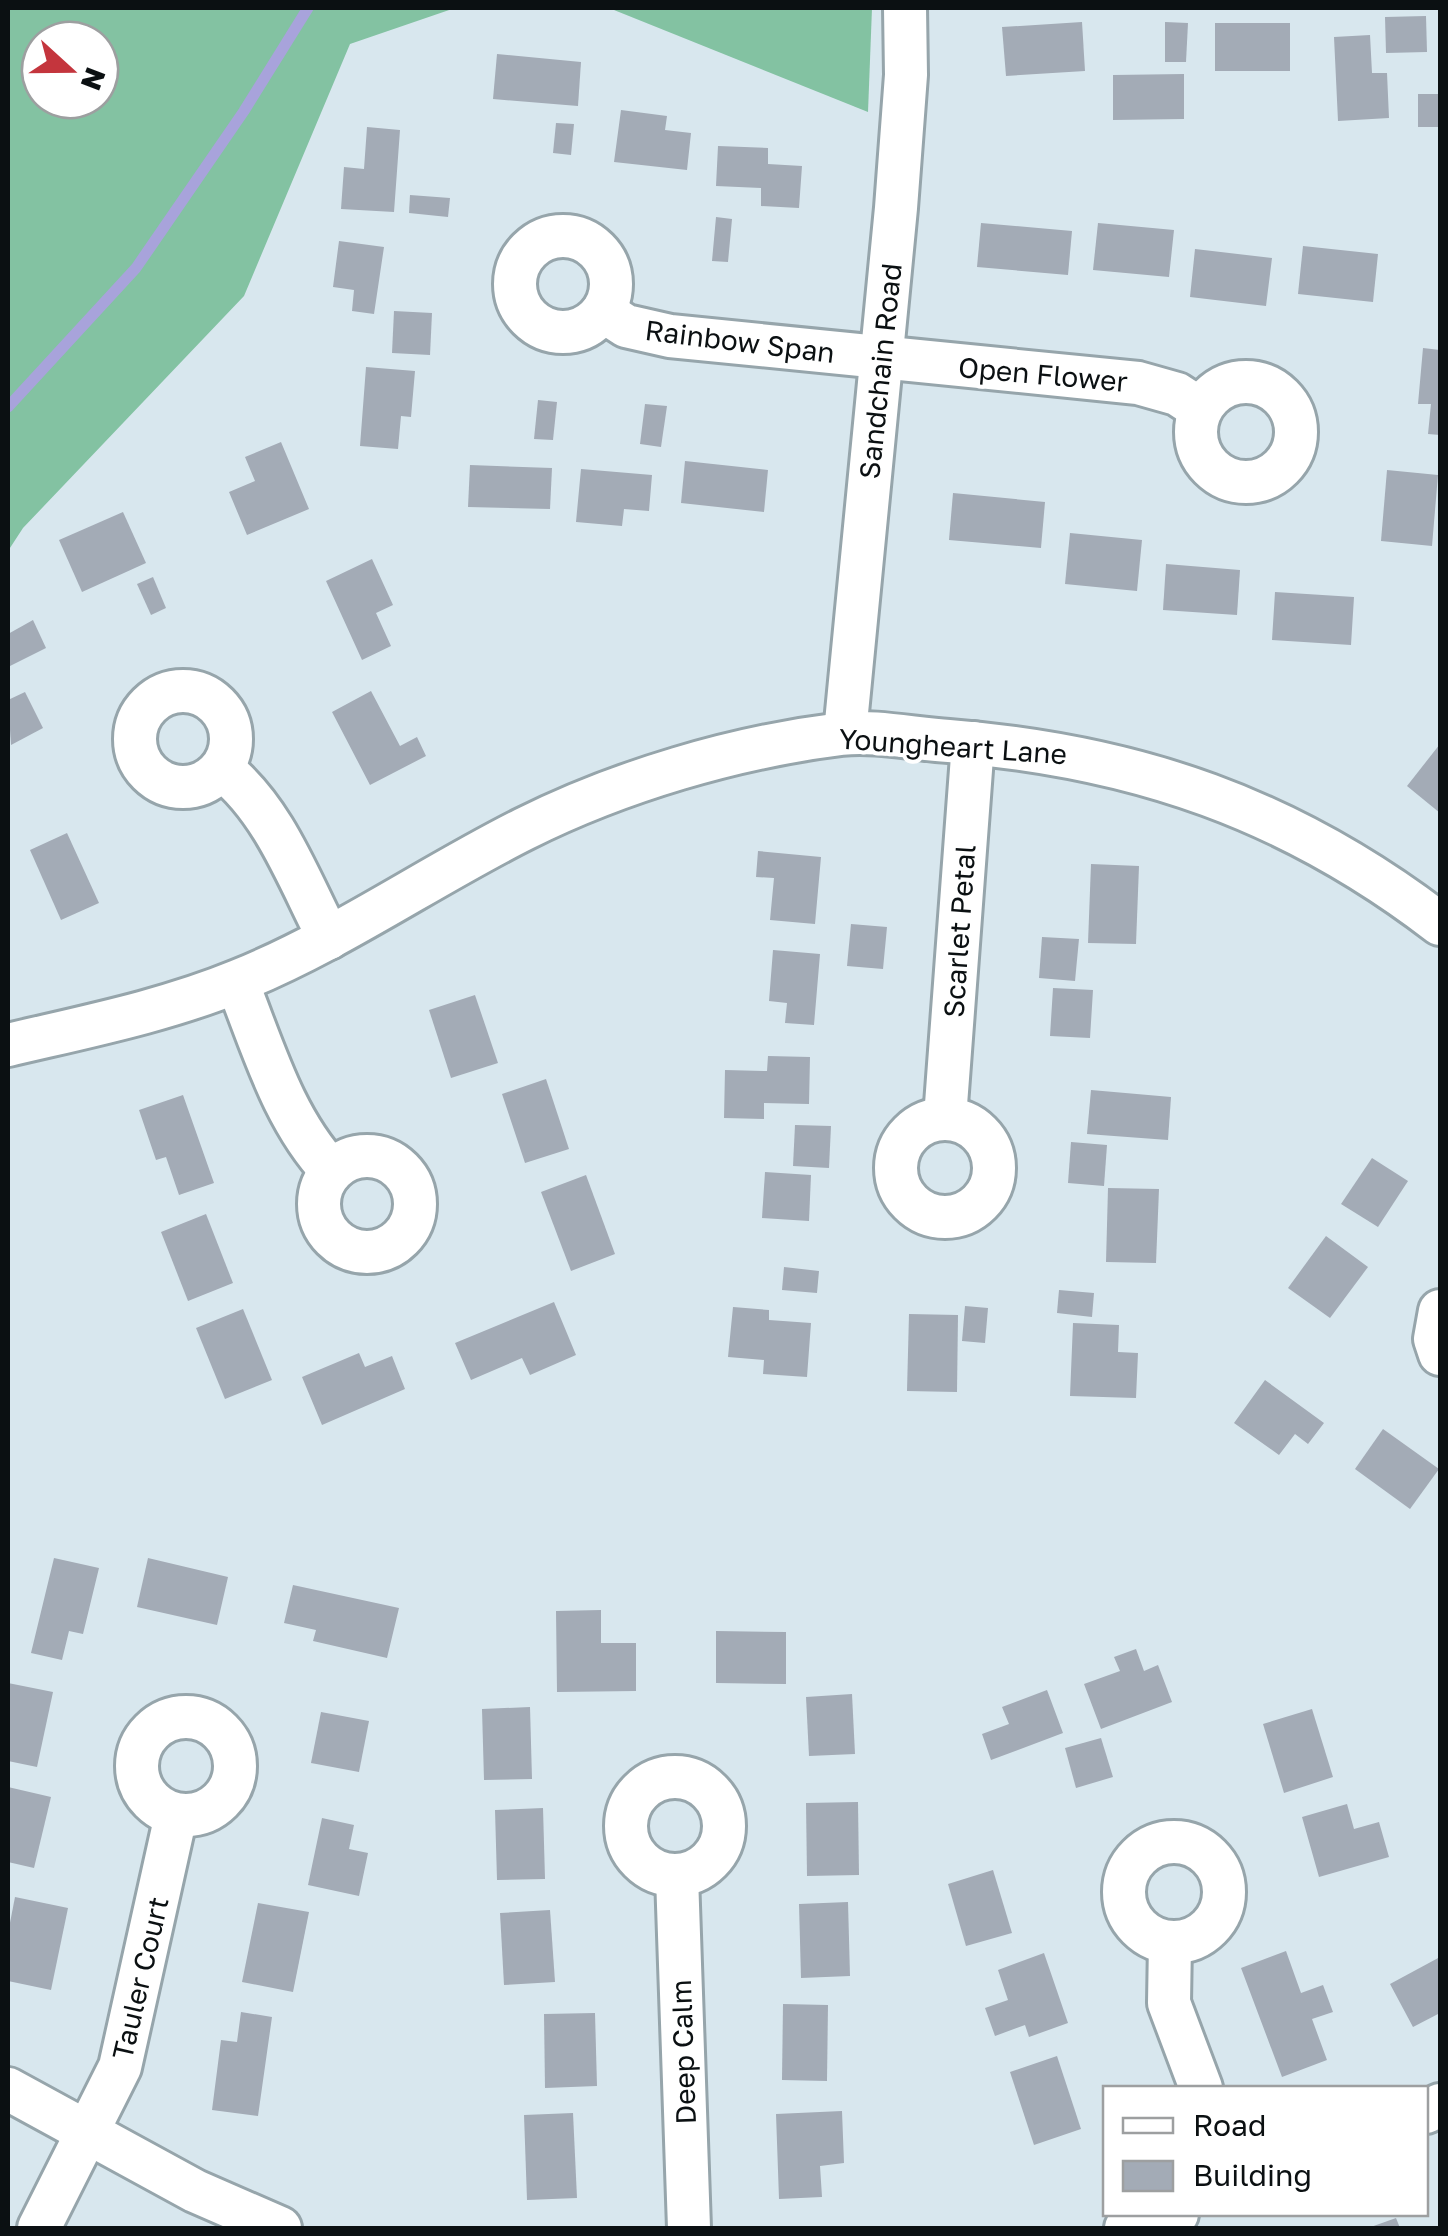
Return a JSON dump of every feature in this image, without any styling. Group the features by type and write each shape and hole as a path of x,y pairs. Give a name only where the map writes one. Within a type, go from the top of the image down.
{"street":[{"name":"Sandchain Road","path":"845,733 896,208 906,75 906,8"},
{"name":"Rainbow Span","path":"603,311 626,326 670,336 880,359"},
{"name":"Open Flower","path":"880,359 1138,382 1177,394 1200,408"},
{"name":"Youngheart Lane","path":"8,1046 237,982 329,938 525,828 599,798 673,771 845,733 1084,756 1157,775 1226,801 1355,867 1440,924"},
{"name":"Scarlet Petal","path":"945,1118 973,743"},
{"path":"222,769 245,787 263,811 329,938"},
{"path":"237,982 292,1116 310,1148 332,1171"},
{"path":"1440,1311 1435,1338 1440,1354"},
{"name":"Tauler Court","path":"39,2228 120,2067 132,2028 176,1815"},
{"name":"Deep Calm","path":"678,1876 690,2228"},
{"path":"1170,1942 1169,2002 1200,2086"},
{"path":"8,2090 88,2136 280,2228"},
{"path":"1126,2228 1170,2216"}],"green space":[{"path":"8,8 455,8 350,44 244,296 23,528 8,551"},
{"path":"609,8 872,8 868,112"}],"building":[{"path":"1426,16 1427,52 1386,53 1385,17"},
{"path":"1082,22 1085,71 1006,76 1002,27"},
{"path":"1165,22 1188,23 1186,62 1165,62"},
{"path":"1215,23 1290,23 1290,71 1215,71"},
{"path":"1370,35 1372,73 1387,73 1389,118 1338,121 1334,37"},
{"path":"497,54 581,62 578,106 493,99"},
{"path":"1184,74 1184,119 1113,120 1113,75"},
{"path":"1418,94 1440,94 1440,127 1418,127"},
{"path":"621,110 667,116 665,130 691,133 687,170 614,162"},
{"path":"556,123 574,124 571,155 553,153"},
{"path":"367,127 400,130 394,212 341,209 344,167 364,169"},
{"path":"718,146 768,148 768,164 802,166 799,208 761,206 761,188 716,186"},
{"path":"410,195 450,198 448,217 409,213"},
{"path":"716,217 732,219 728,262 712,261"},
{"path":"981,223 1072,231 1068,275 977,267"},
{"path":"1098,223 1174,230 1169,277 1093,270"},
{"path":"339,241 384,247 374,314 352,311 354,290 333,287"},
{"path":"1303,246 1378,254 1373,302 1298,294"},
{"path":"1195,249 1272,258 1266,306 1190,297"},
{"path":"394,311 432,313 430,355 392,353"},
{"path":"1423,348 1440,350 1440,435 1428,434 1431,404 1418,404"},
{"path":"366,367 415,371 411,417 401,416 398,449 360,446"},
{"path":"538,400 557,402 553,440 534,439"},
{"path":"645,404 667,406 661,447 640,444"},
{"path":"281,442 309,509 247,535 229,492 255,481 245,457"},
{"path":"685,461 768,470 764,512 681,503"},
{"path":"470,465 552,468 550,509 468,507"},
{"path":"581,469 652,475 649,511 624,509 622,526 576,522"},
{"path":"1387,470 1438,475 1432,546 1381,541"},
{"path":"953,493 1045,502 1041,548 949,540"},
{"path":"123,512 146,563 82,592 59,540"},
{"path":"1070,533 1142,540 1137,591 1065,584"},
{"path":"372,559 393,605 376,613 391,646 362,660 326,581"},
{"path":"1166,564 1240,570 1237,615 1163,610"},
{"path":"153,577 166,608 151,615 137,584"},
{"path":"1275,592 1354,597 1351,645 1272,640"},
{"path":"33,620 46,648 8,667 8,634"},
{"path":"371,691 400,746 417,737 426,756 370,785 332,712"},
{"path":"25,692 43,728 11,745 8,700"},
{"path":"1440,744 1440,813 1407,786"},
{"path":"67,833 99,903 61,920 30,850"},
{"path":"758,851 821,857 815,924 770,920 774,878 756,877"},
{"path":"1091,864 1139,866 1136,944 1088,943"},
{"path":"851,924 887,927 883,969 847,966"},
{"path":"1042,937 1079,939 1075,981 1039,978"},
{"path":"773,950 820,954 814,1025 785,1023 787,1003 769,1001"},
{"path":"1053,988 1093,990 1090,1038 1050,1036"},
{"path":"475,995 498,1063 451,1078 429,1010"},
{"path":"768,1056 810,1057 809,1104 764,1103 764,1119 724,1118 725,1070 767,1071"},
{"path":"546,1079 569,1149 525,1163 502,1094"},
{"path":"1091,1090 1171,1097 1168,1140 1087,1134"},
{"path":"183,1095 214,1183 179,1195 166,1157 156,1160 139,1110"},
{"path":"795,1125 831,1126 829,1168 793,1166"},
{"path":"1071,1142 1107,1145 1104,1186 1068,1183"},
{"path":"1372,1158 1408,1181 1378,1227 1341,1204"},
{"path":"765,1172 811,1175 809,1221 762,1218"},
{"path":"586,1175 615,1254 571,1271 541,1192"},
{"path":"1108,1188 1159,1189 1156,1263 1106,1262"},
{"path":"206,1214 233,1283 188,1301 161,1232"},
{"path":"1326,1236 1368,1267 1330,1318 1288,1288"},
{"path":"784,1267 819,1271 817,1293 782,1290"},
{"path":"1059,1290 1094,1293 1092,1317 1057,1313"},
{"path":"554,1302 576,1355 530,1375 522,1358 471,1380 455,1343"},
{"path":"965,1306 988,1308 985,1343 962,1341"},
{"path":"733,1307 769,1310 769,1320 811,1323 807,1377 763,1374 764,1360 728,1357"},
{"path":"243,1309 272,1380 225,1399 196,1328"},
{"path":"909,1314 958,1315 957,1392 907,1391"},
{"path":"1073,1323 1119,1325 1118,1352 1138,1353 1136,1398 1070,1396"},
{"path":"359,1353 365,1367 392,1356 405,1389 322,1425 302,1377"},
{"path":"1265,1380 1324,1423 1308,1444 1295,1434 1279,1455 1234,1423"},
{"path":"1383,1429 1439,1469 1410,1509 1355,1469"},
{"path":"54,1558 99,1568 83,1634 69,1631 62,1660 31,1653"},
{"path":"148,1558 228,1577 217,1625 137,1607"},
{"path":"293,1585 399,1608 387,1658 313,1641 316,1630 284,1623"},
{"path":"601,1610 601,1643 636,1643 636,1691 557,1692 556,1611"},
{"path":"716,1631 786,1632 786,1684 716,1683"},
{"path":"1136,1649 1144,1671 1158,1665 1172,1702 1101,1729 1084,1684 1120,1671 1114,1657"},
{"path":"8,1683 53,1692 37,1767 8,1761"},
{"path":"1047,1690 1063,1733 991,1760 982,1734 1009,1724 1002,1707"},
{"path":"852,1694 855,1754 809,1756 806,1697"},
{"path":"530,1707 532,1779 484,1780 482,1709"},
{"path":"1312,1709 1333,1777 1284,1793 1263,1724"},
{"path":"321,1712 369,1721 359,1772 311,1763"},
{"path":"1101,1738 1113,1777 1076,1788 1065,1748"},
{"path":"8,1787 51,1797 34,1868 8,1862"},
{"path":"858,1802 859,1875 807,1876 806,1803"},
{"path":"1347,1804 1354,1829 1379,1822 1389,1857 1319,1877 1302,1817"},
{"path":"543,1808 545,1879 497,1880 495,1810"},
{"path":"322,1818 354,1825 349,1849 368,1853 359,1896 308,1885"},
{"path":"993,1870 1012,1933 966,1946 948,1884"},
{"path":"15,1897 68,1908 51,1990 8,1981 8,1933"},
{"path":"848,1902 850,1976 801,1978 799,1904"},
{"path":"258,1903 309,1912 293,1992 242,1982"},
{"path":"550,1910 555,1982 504,1985 500,1913"},
{"path":"1286,1951 1301,1993 1323,1985 1333,2012 1312,2019 1327,2060 1282,2077 1241,1968"},
{"path":"1044,1953 1068,2023 1029,2037 1025,2025 995,2036 985,2008 1008,2000 998,1970"},
{"path":"1440,1957 1440,2013 1413,2027 1390,1984"},
{"path":"783,2004 828,2005 827,2081 782,2080"},
{"path":"241,2012 272,2017 258,2116 212,2110 221,2040 237,2042"},
{"path":"595,2013 597,2086 545,2088 544,2014"},
{"path":"1057,2056 1081,2129 1034,2145 1010,2072"},
{"path":"842,2111 844,2163 820,2166 822,2197 779,2199 776,2114"},
{"path":"573,2113 577,2198 527,2200 524,2115"},
{"path":"1396,2218 1400,2228 1368,2228"}],"waterway":[{"path":"8,407 136,268 244,111 308,8"}]}
